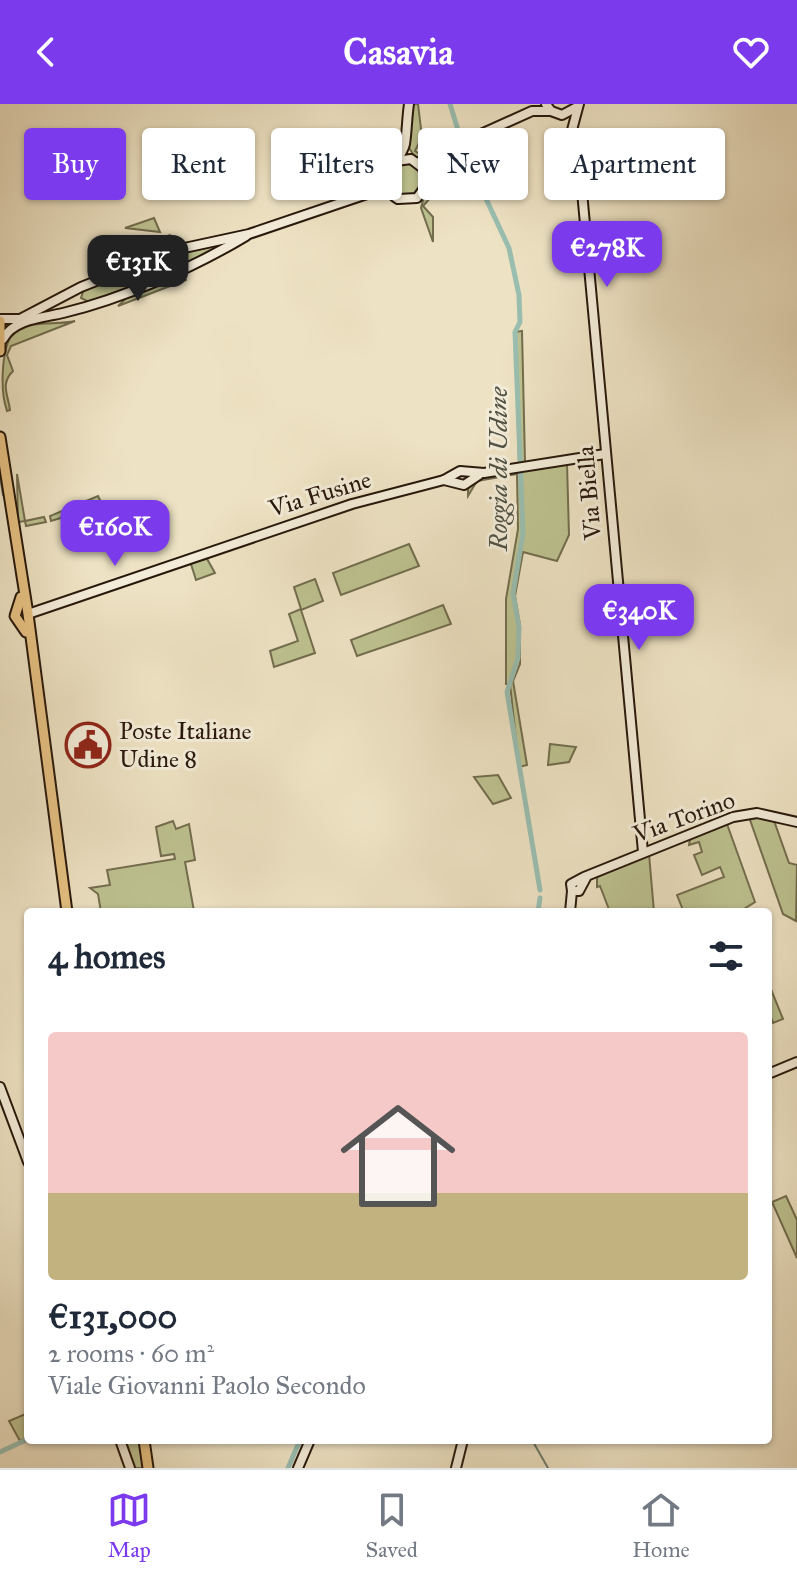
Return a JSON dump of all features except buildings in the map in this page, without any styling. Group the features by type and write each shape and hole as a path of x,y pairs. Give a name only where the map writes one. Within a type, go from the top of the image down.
{"main road":[{"path":"402,149 409,104"},
{"path":"532,111 539,104"},
{"path":"494,128 532,111 551,110 568,114 579,105"},
{"name":"Via Biella","path":"573,128 579,105"},
{"path":"551,110 570,128"},
{"path":"405,143 418,164"},
{"path":"402,161 418,160"},
{"path":"0,351 3,339 0,320 20,319 81,287 159,256 249,234 349,200"},
{"name":"Via Biella","path":"583,200 643,852"},
{"path":"3,339 18,324 87,306 169,274 249,234"},
{"path":"159,256 170,262 169,274"},
{"path":"81,287 77,298 87,306"},
{"path":"0,437 67,908"},
{"path":"444,480 457,484 484,473 605,454"},
{"path":"457,484 456,473 467,478"},
{"name":"Via Fusine","path":"24,615 352,504 444,480 456,473"},
{"name":"Via Torino","path":"570,907 576,888 587,876 643,852 746,814 770,814 797,822"},
{"path":"772,1072 796,1061"},
{"path":"0,1087 24,1151"},
{"path":"121,1444 130,1468"},
{"path":"145,1444 148,1468"},
{"path":"298,1468 308,1444"},
{"path":"456,1468 462,1444"}],"green space":[{"path":"411,104 418,104 421,128 418,128 415,151 418,158 408,146"},
{"path":"402,165 412,165 417,169 418,190 412,195 402,195"},
{"path":"423,200 428,200 423,206 433,217 433,242 421,208"},
{"path":"154,218 160,232 125,228"},
{"path":"170,235 174,245 135,260 133,254 157,245 147,243"},
{"path":"234,241 173,270 167,257"},
{"path":"161,260 167,265 164,274 89,302 81,298 84,289"},
{"path":"183,274 186,280 118,306 132,293"},
{"path":"75,321 11,346 7,355 13,371 6,385 10,410 7,411 3,367 12,335 18,329 32,325"},
{"path":"522,331 525,462 519,463 515,332"},
{"path":"567,463 569,535 557,561 523,552 515,596 520,625 520,664 513,681 527,765 519,767 510,684 506,684 506,599 518,529 517,474 477,481 468,496 468,486 482,476"},
{"path":"17,474 25,521 18,522"},
{"path":"98,496 100,500 77,513 51,521 50,516"},
{"path":"44,517 46,522 26,526 25,521"},
{"path":"409,544 419,566 341,595 333,573"},
{"path":"206,557 215,573 196,580 190,561"},
{"path":"315,579 323,601 301,610 315,653 274,667 270,651 298,641 289,614 301,609 294,587"},
{"path":"443,605 451,624 357,656 351,640"},
{"path":"550,744 576,747 569,762 548,765"},
{"path":"498,775 511,798 493,804 474,777"},
{"path":"749,817 773,818 789,863 797,865 796,921 783,914"},
{"path":"173,821 176,829 189,824 195,860 185,862 193,908 100,908 98,894 90,888 110,885 107,870 175,859 174,854 161,856 156,827"},
{"path":"727,824 755,902 745,908 682,908 677,895 724,877 720,867 702,875 694,855 702,852 699,842 689,845 690,839"},
{"path":"649,854 654,908 608,908 600,886 597,887 597,877"},
{"path":"772,992 783,1019 773,1023 772,1020"},
{"path":"786,1196 797,1220 797,1258 772,1202"},
{"path":"24,1415 24,1440 20,1441 9,1421"},
{"path":"123,1444 141,1444 145,1468 132,1468"}],"waterway":[{"name":"Roggia di Udine","path":"450,104 466,156 509,248 519,295 520,322 515,332 523,533 513,594 519,627 518,658 507,692 540,890"},
{"path":"0,477 3,495"},
{"name":"Roggia di Udine","path":"539,908 540,898"},
{"path":"0,1452 24,1441"},
{"name":"Roggia di Udine","path":"288,1468 298,1444"},
{"path":"534,1444 548,1468"}],"place":[{"name":"Poste Italiane Udine 8","path":"88,745"}]}
